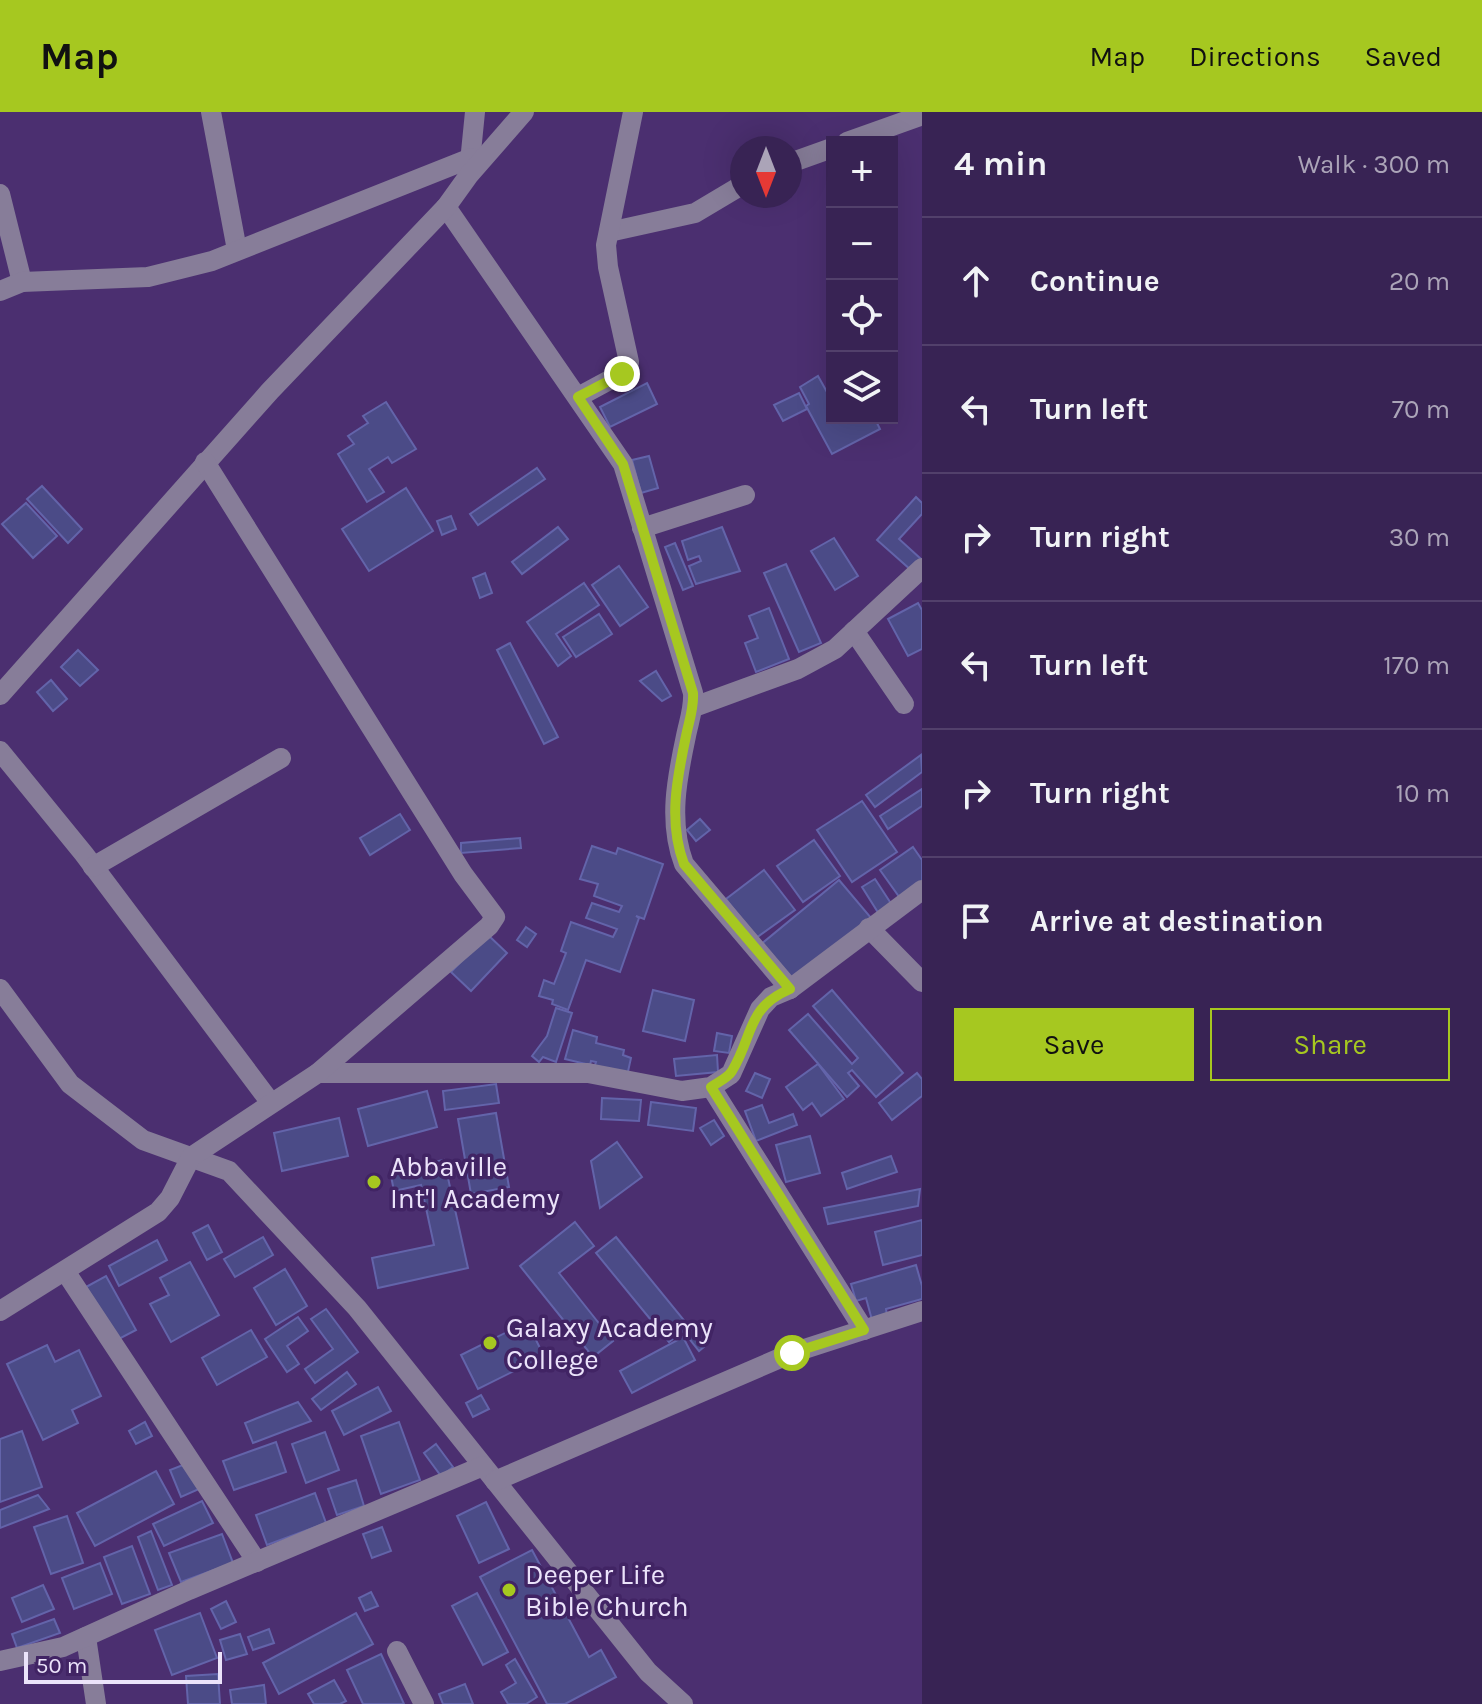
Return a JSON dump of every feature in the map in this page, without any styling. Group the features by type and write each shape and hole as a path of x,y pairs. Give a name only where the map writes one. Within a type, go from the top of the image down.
{"street":[{"path":"211,112 237,250"},
{"path":"470,167 475,112"},
{"path":"0,695 205,462 446,207 470,167 524,112"},
{"path":"578,397 628,370 606,245 633,112"},
{"path":"864,136 917,117"},
{"path":"802,159 826,150"},
{"path":"0,291 22,282 148,277 212,261 470,167"},
{"path":"609,232 695,213 730,192"},
{"path":"0,194 22,282"},
{"path":"446,207 623,464 693,693 694,707 679,767 674,819 677,846 684,864 790,989"},
{"path":"0,1311 158,1212 170,1198 191,1157 318,1073 489,926 495,917 463,874 205,462"},
{"path":"642,528 745,495"},
{"path":"694,707 798,669 835,649 922,568"},
{"path":"854,631 904,704"},
{"path":"0,751 93,867 271,1103"},
{"path":"93,867 281,758"},
{"path":"318,1073 588,1073 682,1091 711,1087 731,1074 760,1009 771,997 790,989 922,890"},
{"path":"869,928 922,982"},
{"path":"0,989 70,1084 143,1140 229,1171 357,1308 648,1672 683,1704"},
{"path":"711,1087 864,1330"},
{"path":"65,1271 257,1562"},
{"path":"0,1661 63,1647 257,1562 792,1353 922,1311"},
{"path":"86,1637 96,1704"},
{"path":"397,1651 424,1704"}],"building":[{"path":"818,376 826,390 826,424 878,424 880,429 832,454 806,406 809,404 800,387"},
{"path":"647,383 657,404 610,427 600,407"},
{"path":"799,393 807,409 783,421 774,405"},
{"path":"386,402 416,449 392,463 388,457 369,469 384,492 367,502 338,454 354,444 348,436 368,423 363,416"},
{"path":"649,456 658,488 641,493 632,460"},
{"path":"537,468 545,479 478,525 470,514"},
{"path":"42,486 82,529 68,543 27,499"},
{"path":"406,488 433,531 369,571 342,529"},
{"path":"916,497 922,503 922,514 899,539 921,559 911,570 877,540"},
{"path":"26,503 57,536 33,558 2,524"},
{"path":"451,516 456,529 442,535 437,521"},
{"path":"558,527 568,539 522,574 512,562"},
{"path":"722,527 740,571 696,584 689,566 701,561 699,556 688,560 682,541"},
{"path":"834,538 858,576 835,590 811,551"},
{"path":"675,543 693,586 683,590 665,547"},
{"path":"786,564 821,643 799,652 764,573"},
{"path":"619,566 648,607 620,626 592,585"},
{"path":"485,573 492,593 480,598 473,578"},
{"path":"584,583 599,605 556,634 571,656 558,666 527,622"},
{"path":"918,603 922,610 922,649 908,656 888,619"},
{"path":"769,608 789,659 756,672 745,643 758,638 749,616"},
{"path":"599,614 612,634 576,657 563,637"},
{"path":"510,643 558,737 544,744 497,650"},
{"path":"78,650 98,670 80,686 61,667"},
{"path":"656,671 671,696 662,701 640,681"},
{"path":"51,680 67,699 53,711 37,692"},
{"path":"921,755 922,772 875,807 866,795"},
{"path":"922,789 922,806 888,829 880,816"},
{"path":"862,801 897,852 852,882 817,830"},
{"path":"400,814 410,830 370,855 360,838"},
{"path":"700,819 710,830 696,841 687,830"},
{"path":"520,838 521,848 461,853 461,843"},
{"path":"814,840 840,876 803,902 777,866"},
{"path":"592,846 616,854 618,848 663,864 644,919 636,916 639,918 620,972 586,960 568,1010 552,1004 553,1000 539,996 544,980 554,984 566,953 561,951 571,922 613,937 617,929 586,918 592,903 619,912 622,906 594,896 598,884 580,879"},
{"path":"913,847 922,860 922,882 900,898 880,870"},
{"path":"764,870 795,910 756,938 726,899"},
{"path":"875,879 892,905 879,914 862,887"},
{"path":"839,880 872,919 793,984 760,945"},
{"path":"526,927 536,934 527,947 517,940"},
{"path":"487,934 507,953 471,991 451,972"},
{"path":"653,990 694,1000 685,1041 643,1031"},
{"path":"832,990 903,1073 876,1097 852,1070 848,1073 859,1086 847,1097 789,1030 808,1014 852,1064 858,1058 813,1006"},
{"path":"556,1008 572,1013 556,1062 543,1057 539,1062 532,1056 547,1036"},
{"path":"573,1030 597,1037 596,1043 624,1050 623,1055 631,1058 627,1076 594,1068 596,1062 591,1061 590,1065 565,1059"},
{"path":"717,1033 732,1036 729,1053 714,1051"},
{"path":"717,1055 718,1072 676,1076 674,1059"},
{"path":"818,1064 844,1099 821,1116 812,1103 803,1110 786,1087"},
{"path":"755,1073 770,1079 762,1098 746,1091"},
{"path":"917,1073 922,1079 922,1096 892,1120 879,1103"},
{"path":"496,1084 499,1103 445,1110 443,1091"},
{"path":"427,1091 437,1127 368,1146 358,1109"},
{"path":"602,1098 641,1100 639,1121 601,1119"},
{"path":"651,1102 696,1108 693,1131 648,1125"},
{"path":"762,1105 769,1123 793,1114 797,1125 756,1141 745,1111"},
{"path":"496,1113 509,1187 471,1194 458,1119"},
{"path":"339,1118 348,1156 282,1171 274,1133"},
{"path":"714,1120 724,1136 711,1145 700,1128"},
{"path":"810,1136 820,1173 786,1182 776,1145"},
{"path":"617,1142 642,1177 600,1208 591,1161"},
{"path":"891,1156 897,1172 847,1189 842,1173"},
{"path":"444,1160 468,1268 378,1288 372,1258 434,1245 421,1185 394,1191 390,1171"},
{"path":"920,1189 918,1206 828,1224 824,1208"},
{"path":"922,1220 922,1255 883,1265 875,1232"},
{"path":"575,1222 594,1246 559,1273 613,1341 593,1357 520,1266"},
{"path":"208,1225 222,1252 207,1260 193,1233"},
{"path":"263,1237 273,1255 235,1277 224,1259"},
{"path":"616,1237 705,1346 699,1351 683,1331 669,1342 596,1253"},
{"path":"157,1240 167,1260 119,1286 109,1266"},
{"path":"190,1262 219,1315 171,1342 150,1304 169,1295 160,1278"},
{"path":"916,1265 922,1299 886,1309 887,1316 872,1320 866,1298 856,1301 851,1284"},
{"path":"285,1269 307,1306 276,1325 254,1288"},
{"path":"106,1276 136,1330 115,1341 86,1287"},
{"path":"326,1309 358,1352 315,1383 305,1369 333,1349 311,1319"},
{"path":"298,1317 308,1331 287,1346 299,1364 287,1372 265,1339"},
{"path":"527,1322 544,1356 478,1389 461,1355"},
{"path":"251,1330 267,1357 217,1385 202,1358"},
{"path":"683,1337 695,1360 632,1393 620,1371"},
{"path":"47,1345 55,1362 79,1350 101,1396 72,1410 78,1423 43,1440 7,1364"},
{"path":"347,1372 356,1384 321,1410 312,1399"},
{"path":"378,1387 391,1411 344,1435 332,1411"},
{"path":"481,1395 489,1409 473,1417 466,1403"},
{"path":"298,1402 311,1421 253,1443 245,1423"},
{"path":"145,1422 152,1436 136,1444 129,1431"},
{"path":"399,1422 420,1480 381,1494 361,1436"},
{"path":"22,1431 42,1487 0,1502 0,1439"},
{"path":"325,1432 339,1470 306,1483 292,1444"},
{"path":"276,1442 286,1472 234,1490 223,1461"},
{"path":"436,1444 453,1467 441,1476 424,1453"},
{"path":"188,1463 199,1489 181,1497 170,1470"},
{"path":"156,1471 174,1504 95,1546 77,1513"},
{"path":"356,1480 364,1506 337,1515 328,1489"},
{"path":"315,1493 326,1523 267,1545 256,1515"},
{"path":"38,1495 49,1509 0,1528 0,1510"},
{"path":"202,1501 213,1523 164,1546 153,1524"},
{"path":"486,1502 509,1549 479,1563 457,1516"},
{"path":"67,1516 83,1563 51,1574 34,1527"},
{"path":"382,1527 391,1551 372,1558 363,1534"},
{"path":"151,1531 172,1585 158,1590 138,1537"},
{"path":"222,1534 233,1563 181,1582 169,1553"},
{"path":"132,1546 150,1594 122,1604 104,1557"},
{"path":"532,1550 589,1657 601,1650 616,1677 565,1704 547,1704 480,1577"},
{"path":"100,1563 112,1594 74,1609 62,1578"},
{"path":"43,1585 54,1609 22,1622 12,1598"},
{"path":"371,1592 378,1606 365,1611 359,1598"},
{"path":"477,1593 508,1652 483,1665 452,1606"},
{"path":"226,1601 236,1622 221,1629 211,1609"},
{"path":"200,1613 217,1658 172,1675 155,1630"},
{"path":"356,1613 373,1644 279,1694 263,1663"},
{"path":"54,1619 60,1633 17,1648 12,1634"},
{"path":"269,1629 274,1643 253,1650 248,1637"},
{"path":"240,1634 247,1654 226,1660 220,1640"},
{"path":"381,1654 404,1704 363,1704 347,1670"},
{"path":"515,1659 537,1697 526,1704 508,1704 501,1692 516,1683 506,1665"},
{"path":"218,1674 220,1704 188,1704 186,1676"},
{"path":"334,1680 346,1701 340,1704 314,1704 308,1694"},
{"path":"465,1684 473,1704 443,1704 439,1694"},
{"path":"264,1685 266,1704 232,1704 230,1690"}],"place":[{"name":"Abbaville Int'l Academy","path":"374,1182"},
{"name":"Galaxy Academy College","path":"490,1343"},
{"name":"Deeper Life Bible Church","path":"509,1590"}],"route":[{"path":"622,374 578,397 623,464 693,693 694,707 679,767 674,819 677,846 684,864 790,989 771,997 760,1009 731,1074 711,1087 864,1330 792,1353"}]}
